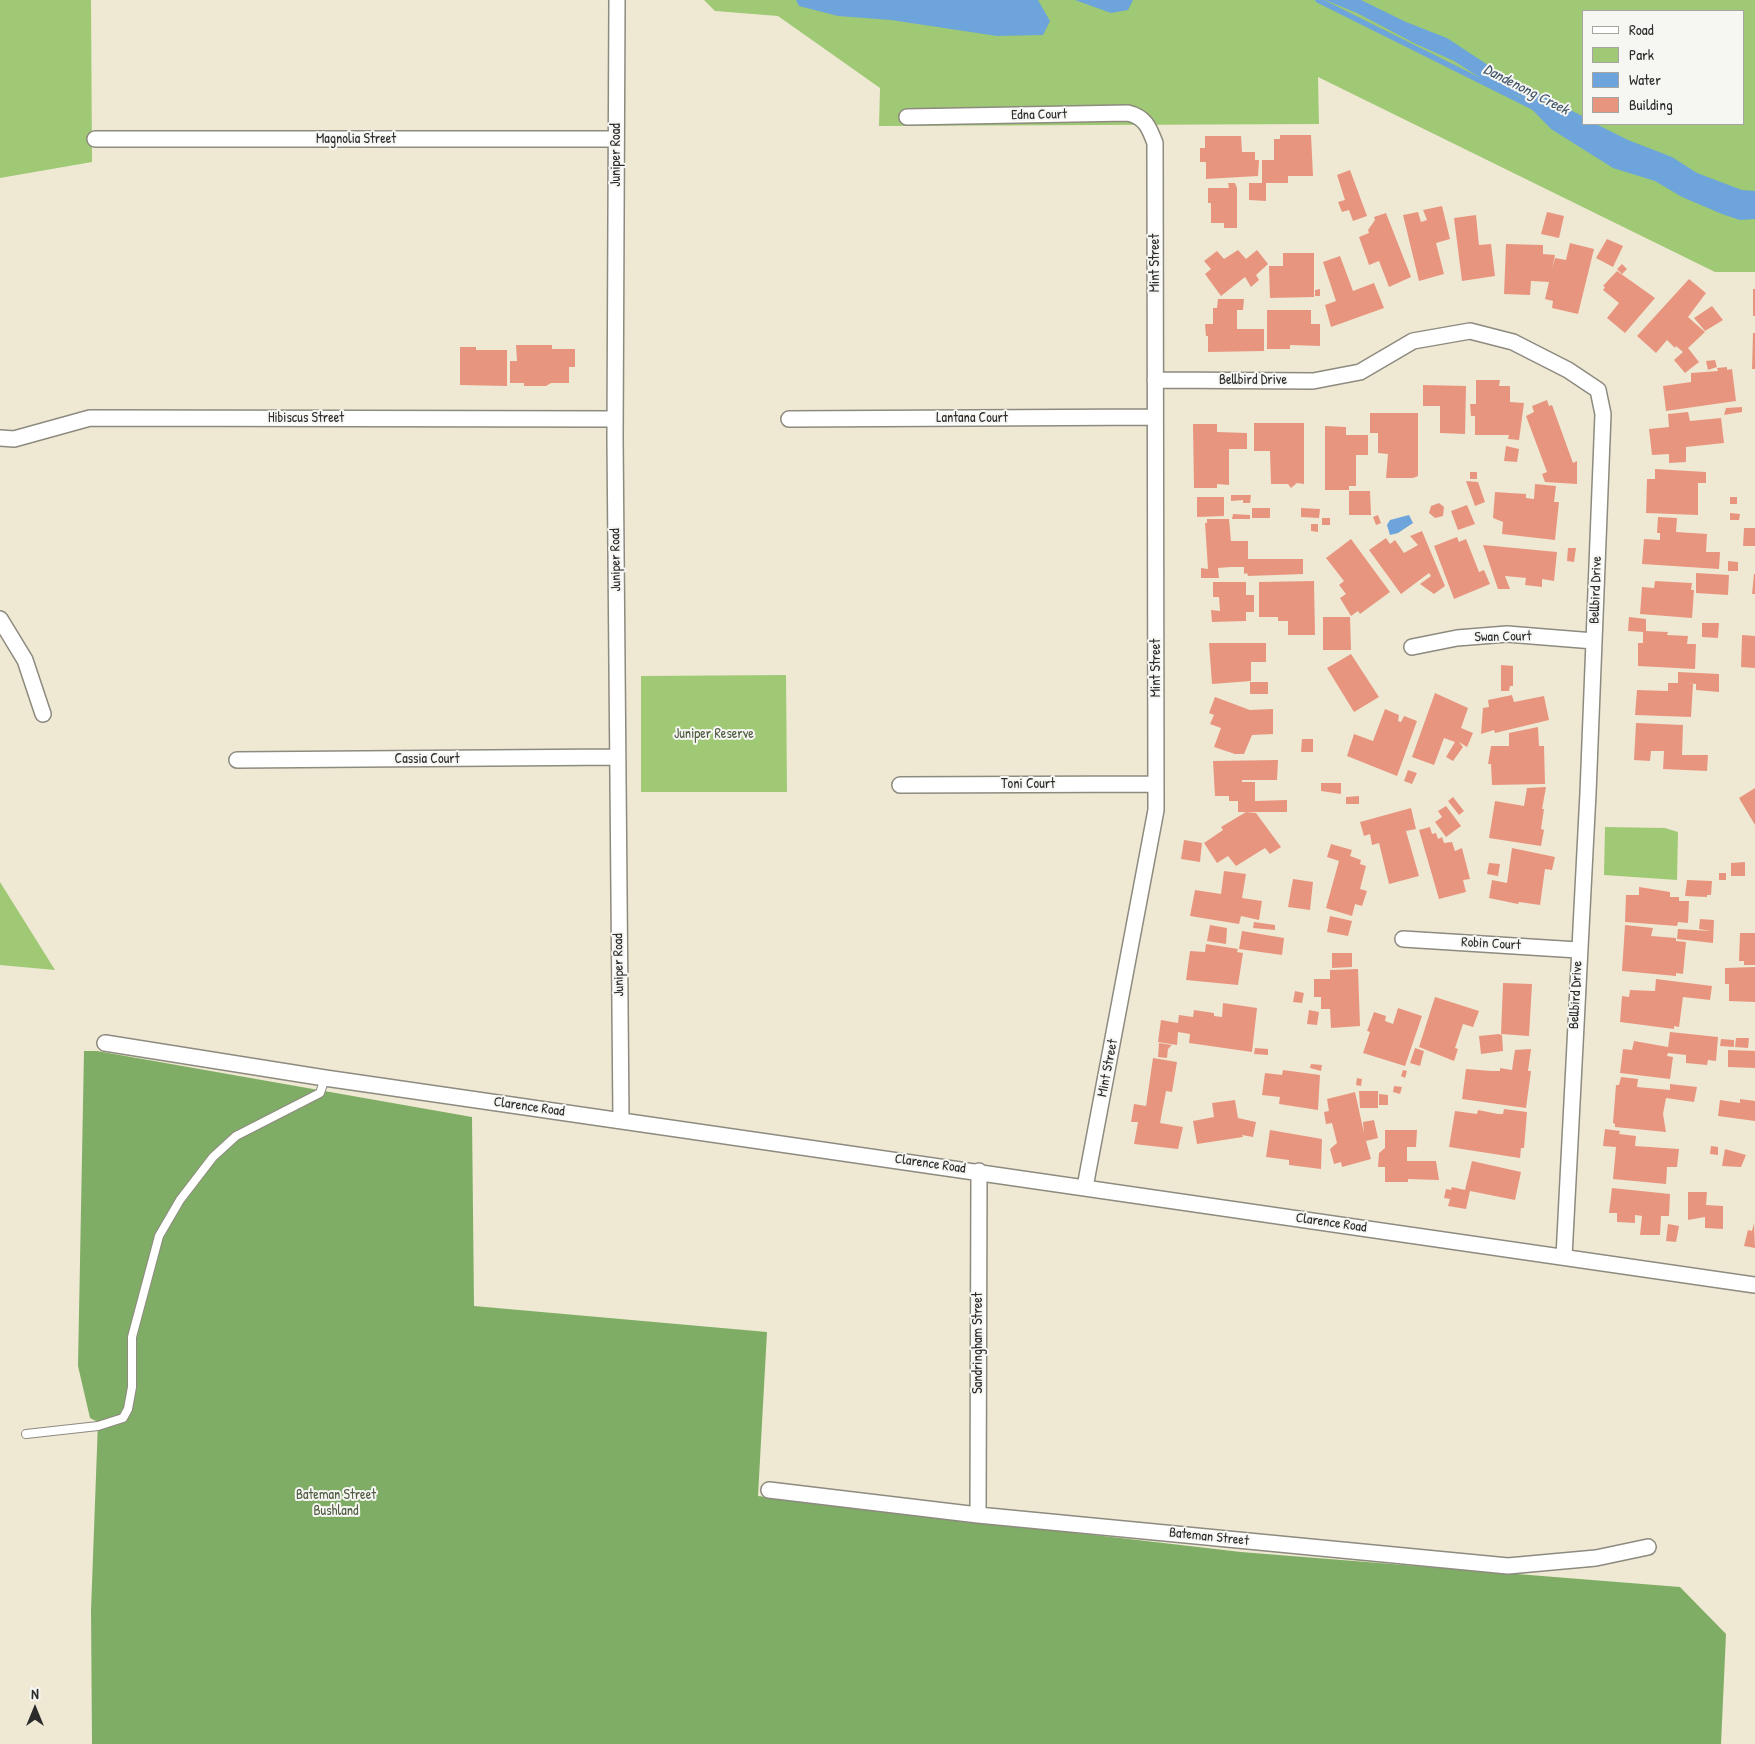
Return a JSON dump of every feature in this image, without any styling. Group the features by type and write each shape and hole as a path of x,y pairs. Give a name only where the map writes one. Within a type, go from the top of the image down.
{"street":[{"name":"Juniper Road","path":"616,0 615,419 620,1120"},
{"name":"Edna Court","path":"908,117 1128,113 1145,120 1155,143"},
{"name":"Magnolia Street","path":"95,139 616,139"},
{"name":"Mint Street","path":"1085,1186 1156,810 1155,143"},
{"name":"Bellbird Drive","path":"1155,380 1313,380 1360,372 1414,342 1470,331 1513,342 1568,370 1598,390 1603,414 1594,641 1564,1257"},
{"name":"Lantana Court","path":"789,419 1155,417"},
{"name":"Hibiscus Street","path":"0,438 14,439 90,418 615,419"},
{"path":"0,619 25,660 43,714"},
{"name":"Swan Court","path":"1412,647 1457,638 1508,634 1594,641"},
{"name":"Cassia Court","path":"236,760 618,757"},
{"name":"Toni Court","path":"900,785 1156,784"},
{"name":"Robin Court","path":"1403,939 1578,950"},
{"name":"Clarence Road","path":"105,1043 325,1078 1085,1186 1755,1285"},
{"name":"Sandringham Street","path":"978,1515 979,1171"},
{"name":"Bateman Street","path":"769,1490 978,1515 1508,1566 1596,1558 1648,1547"}],"lane":[{"path":"26,1434 98,1426 123,1418 128,1409 132,1387 132,1337 159,1236 180,1200 213,1157 236,1136 320,1093 325,1078"}],"green space":[{"path":"0,0 91,0 92,162 0,178"},
{"path":"704,0 1755,0 1755,272 1715,272 1318,77 1319,124 879,126 880,88 778,16 715,11"},
{"name":"Juniper Reserve","path":"786,675 787,792 641,792 641,676"},
{"path":"1605,827 1665,828 1678,832 1677,880 1604,875"},
{"path":"0,882 55,970 0,965"},
{"name":"Bateman Street Bushland","path":"84,1051 97,1051 472,1117 474,1306 767,1332 758,1496 1241,1552 1680,1587 1726,1634 1721,1744 92,1744 91,1610 98,1422 90,1418 78,1366"}],"water":[{"path":"796,0 1038,0 1050,21 1043,35 997,36 891,20 838,16 799,6"},
{"path":"1075,0 1133,0 1128,10 1111,13"},
{"path":"1325,0 1361,0 1406,22 1447,38 1503,75 1582,116 1582,125 1598,125 1628,140 1672,157 1697,173 1742,190 1755,191 1755,219 1740,220 1722,214 1682,197 1655,181 1613,168 1551,129 1520,97 1490,84 1454,61 1416,44 1357,13"},
{"path":"1409,515 1413,523 1398,533 1390,535 1387,525 1390,520"}],"building":[{"path":"1280,135 1311,135 1313,176 1288,176 1288,183 1266,183 1266,201 1249,200 1249,183 1262,183 1262,160 1274,160 1274,139 1280,139"},
{"path":"1205,136 1241,136 1242,152 1255,152 1255,160 1259,160 1258,176 1206,179 1206,162 1200,162 1200,148 1205,148"},
{"path":"1350,170 1367,216 1353,221 1349,210 1342,212 1338,202 1345,200 1337,175"},
{"path":"1228,183 1235,183 1237,188 1237,228 1224,228 1224,223 1211,223 1211,203 1208,203 1208,188 1229,188"},
{"path":"1442,206 1450,239 1436,243 1444,274 1419,281 1403,215 1418,212 1421,222 1427,220 1423,210"},
{"path":"1547,212 1564,216 1559,238 1541,234"},
{"path":"1386,213 1411,277 1389,287 1379,261 1369,265 1359,237 1369,233 1368,230 1375,220 1374,217"},
{"path":"1476,215 1479,245 1491,244 1495,276 1462,281 1454,218"},
{"path":"1607,239 1623,246 1613,267 1596,258"},
{"path":"1570,243 1594,249 1578,314 1552,308 1553,301 1545,299 1549,282 1531,281 1530,295 1504,294 1506,244 1543,245 1543,254 1555,255 1552,269 1555,258 1566,260"},
{"path":"1238,250 1246,259 1257,250 1268,264 1256,275 1259,280 1251,287 1245,277 1221,296 1205,274 1211,269 1204,261 1217,251 1224,259"},
{"path":"1283,253 1314,253 1314,297 1270,298 1269,266 1283,266"},
{"path":"1340,256 1353,291 1374,283 1384,308 1331,327 1325,305 1336,301 1323,262"},
{"path":"1622,264 1627,269 1622,274 1617,269"},
{"path":"1617,271 1655,298 1625,333 1607,318 1619,303 1603,290 1605,287 1603,286"},
{"path":"1689,279 1706,293 1688,317 1705,332 1688,348 1699,362 1685,373 1674,360 1683,352 1676,346 1675,348 1667,340 1656,353 1637,336"},
{"path":"1320,289 1320,296 1315,296 1315,290"},
{"path":"1753,289 1755,289 1755,316 1753,316"},
{"path":"1218,299 1244,299 1243,310 1237,310 1237,329 1264,329 1264,351 1208,352 1208,336 1206,336 1205,324 1213,324 1213,308 1217,308"},
{"path":"1712,306 1723,320 1705,331 1694,318"},
{"path":"1267,310 1311,310 1311,324 1320,324 1320,346 1290,345 1290,349 1267,349"},
{"path":"1753,333 1755,333 1755,369 1752,369"},
{"path":"516,345 552,345 552,349 575,349 575,367 569,367 569,383 524,386 524,383 510,383 510,361 517,361"},
{"path":"460,347 476,347 476,350 507,350 507,386 460,385"},
{"path":"1715,360 1717,367 1708,370 1706,361"},
{"path":"1727,367 1727,370 1732,369 1736,401 1666,411 1663,386 1691,382 1691,373 1718,371 1717,368"},
{"path":"1476,380 1500,380 1499,386 1510,386 1510,402 1524,403 1519,440 1508,439 1509,435 1475,435 1475,416 1471,416 1470,404 1476,404"},
{"path":"1423,385 1466,386 1465,434 1440,433 1440,406 1423,406"},
{"path":"1547,400 1549,406 1552,405 1573,463 1577,461 1577,484 1545,482 1542,474 1547,472 1526,416 1534,412 1532,406"},
{"path":"1742,407 1742,412 1724,415 1726,408"},
{"path":"1688,412 1690,421 1721,418 1724,443 1686,447 1686,462 1669,463 1669,454 1652,455 1649,429 1669,427 1668,414"},
{"path":"1370,413 1418,413 1418,476 1413,478 1386,478 1388,454 1378,453 1378,433 1370,433"},
{"path":"1254,423 1304,423 1304,484 1297,483 1291,488 1288,484 1271,484 1270,451 1254,451"},
{"path":"1193,424 1217,424 1217,432 1247,433 1247,449 1229,449 1229,485 1217,484 1217,488 1194,488"},
{"path":"1325,426 1346,427 1346,435 1368,435 1368,455 1356,455 1356,486 1349,486 1349,490 1325,490"},
{"path":"1506,446 1519,449 1517,462 1504,461"},
{"path":"1655,469 1706,472 1706,483 1698,483 1698,515 1646,513 1647,479 1655,479"},
{"path":"1470,472 1477,472 1477,479 1470,479"},
{"path":"1466,481 1478,482 1485,502 1475,506"},
{"path":"1535,484 1556,486 1554,502 1559,502 1555,540 1502,534 1503,522 1493,518 1495,492 1526,494 1526,498 1534,499"},
{"path":"1349,491 1370,491 1371,515 1349,515"},
{"path":"1231,495 1251,495 1250,503 1243,503 1243,500 1231,501"},
{"path":"1197,497 1224,497 1224,516 1197,517"},
{"path":"1730,497 1737,497 1737,504 1730,504"},
{"path":"1439,503 1444,507 1443,516 1435,518 1429,513 1431,506"},
{"path":"1467,505 1475,524 1458,530 1451,511"},
{"path":"1252,508 1270,508 1270,518 1252,518"},
{"path":"1301,508 1320,509 1319,518 1301,517"},
{"path":"1730,513 1740,514 1739,520 1730,520"},
{"path":"1233,514 1250,515 1250,519 1232,519"},
{"path":"1378,515 1381,523 1376,525 1373,517"},
{"path":"1658,517 1677,518 1676,532 1707,534 1706,552 1720,552 1719,569 1642,564 1644,539 1660,540 1660,533 1657,533"},
{"path":"1322,518 1330,518 1330,525 1322,525"},
{"path":"1207,519 1229,519 1231,541 1248,541 1248,559 1303,559 1303,574 1248,576 1247,573 1244,574 1244,567 1231,567 1218,568 1219,578 1201,578 1201,568 1208,569 1205,523 1207,523"},
{"path":"1311,524 1318,524 1318,532 1311,531"},
{"path":"1744,528 1755,528 1755,546 1743,546"},
{"path":"1422,531 1445,586 1434,594 1420,584 1431,576 1429,573 1401,594 1369,550 1386,538 1390,544 1395,540 1404,553 1418,545 1410,536"},
{"path":"1457,537 1459,542 1466,539 1479,572 1484,570 1490,584 1454,599 1434,546"},
{"path":"1351,539 1390,592 1360,614 1358,611 1351,616 1340,598 1346,594 1339,585 1344,581 1326,558"},
{"path":"1483,545 1557,552 1554,581 1542,579 1542,587 1525,585 1526,578 1505,576 1510,589 1498,589"},
{"path":"1568,548 1576,548 1574,562 1567,561"},
{"path":"1728,561 1738,562 1738,571 1728,571"},
{"path":"1696,573 1729,575 1728,595 1696,593"},
{"path":"1754,574 1755,594 1752,594"},
{"path":"1314,581 1315,635 1288,635 1288,621 1278,621 1278,617 1259,617 1259,582"},
{"path":"1655,581 1692,583 1691,590 1694,590 1692,618 1640,614 1642,587 1654,588"},
{"path":"1213,582 1246,582 1246,595 1254,595 1254,612 1246,612 1246,621 1212,622 1211,610 1220,611 1219,597 1213,597"},
{"path":"1323,617 1350,617 1351,650 1323,650"},
{"path":"1629,617 1646,619 1646,631 1668,632 1667,635 1688,636 1687,644 1696,644 1695,669 1638,666 1638,643 1643,643 1643,632 1628,631"},
{"path":"1702,623 1719,623 1718,638 1702,637"},
{"path":"1742,635 1755,636 1755,668 1741,667"},
{"path":"1209,643 1266,643 1266,662 1251,662 1251,681 1212,684"},
{"path":"1351,654 1379,697 1354,712 1327,668"},
{"path":"1501,665 1513,666 1513,686 1510,686 1509,691 1501,691"},
{"path":"1678,672 1719,674 1719,692 1696,690 1696,684 1686,683 1693,684 1691,717 1635,715 1637,690 1668,691 1668,683 1678,683"},
{"path":"1250,682 1268,682 1268,694 1250,694"},
{"path":"1435,693 1468,708 1461,728 1473,733 1467,747 1459,742 1463,747 1453,761 1446,757 1455,742 1444,738 1434,765 1412,757"},
{"path":"1512,695 1514,702 1544,696 1549,720 1495,733 1494,730 1481,734 1483,708 1489,707 1488,700"},
{"path":"1215,697 1250,710 1273,709 1273,734 1252,735 1244,754 1235,754 1214,747 1221,728 1210,724 1214,715 1209,713"},
{"path":"1385,709 1399,715 1398,721 1401,722 1404,716 1417,721 1397,776 1347,756 1354,734 1373,741"},
{"path":"1636,723 1683,725 1682,755 1708,755 1707,771 1663,769 1664,751 1651,751 1650,761 1634,760"},
{"path":"1538,727 1539,746 1544,746 1545,784 1492,785 1491,764 1488,764 1491,746 1509,746 1509,733"},
{"path":"1302,739 1313,739 1313,752 1301,752"},
{"path":"1278,760 1277,780 1242,780 1242,782 1255,782 1255,801 1287,800 1287,812 1238,812 1238,801 1229,801 1229,796 1215,796 1213,761"},
{"path":"1408,770 1417,773 1412,784 1404,781"},
{"path":"1321,783 1341,783 1341,794 1321,791"},
{"path":"1546,787 1542,809 1544,809 1541,829 1544,830 1541,846 1489,838 1495,801 1524,806 1527,788"},
{"path":"1755,788 1755,825 1739,798"},
{"path":"1359,796 1359,804 1346,804 1346,797"},
{"path":"1453,797 1464,811 1459,815 1448,801"},
{"path":"1446,806 1461,826 1446,837 1435,822 1442,817 1438,811"},
{"path":"1411,808 1416,829 1406,831 1419,876 1389,884 1379,843 1372,845 1370,834 1364,836 1360,822"},
{"path":"1246,812 1256,813 1281,847 1270,854 1265,848 1236,866 1228,856 1217,863 1204,843 1223,830 1221,827"},
{"path":"1430,827 1432,834 1436,833 1438,839 1442,837 1444,843 1452,842 1455,851 1462,848 1470,879 1463,880 1466,892 1439,899 1419,830"},
{"path":"1184,840 1202,843 1200,862 1181,859"},
{"path":"1331,844 1352,850 1350,856 1361,860 1360,864 1366,866 1360,889 1367,891 1362,906 1355,904 1352,916 1326,908 1339,861 1327,857"},
{"path":"1512,848 1555,857 1552,870 1545,869 1540,905 1519,902 1518,904 1489,898 1492,880 1507,883"},
{"path":"1745,862 1745,876 1731,876 1731,863"},
{"path":"1489,863 1500,864 1498,876 1487,874"},
{"path":"1224,871 1246,874 1242,898 1262,901 1259,920 1241,916 1239,924 1190,916 1195,890 1221,894"},
{"path":"1719,873 1726,873 1726,880 1719,880"},
{"path":"1293,879 1313,882 1310,910 1288,907"},
{"path":"1687,880 1712,881 1711,895 1707,895 1707,897 1685,896"},
{"path":"1639,887 1670,892 1670,897 1679,897 1679,901 1689,901 1688,923 1678,922 1677,926 1625,922 1626,895 1639,895"},
{"path":"1330,916 1352,921 1348,936 1327,932"},
{"path":"1700,919 1714,920 1713,943 1677,939 1678,929 1711,931 1699,929"},
{"path":"1254,922 1275,925 1275,930 1253,928"},
{"path":"1210,925 1227,928 1226,944 1207,941"},
{"path":"1625,925 1653,928 1651,936 1676,938 1676,941 1686,942 1683,974 1676,973 1676,976 1622,971"},
{"path":"1242,931 1284,938 1282,955 1239,949"},
{"path":"1740,933 1755,933 1755,965 1744,965 1744,961 1739,961"},
{"path":"1206,944 1238,949 1237,952 1243,953 1238,985 1186,980 1190,951 1205,952"},
{"path":"1332,953 1352,953 1352,967 1332,968"},
{"path":"1755,967 1755,1002 1729,1001 1729,984 1725,984 1725,968"},
{"path":"1358,969 1360,1026 1331,1028 1330,1009 1321,1009 1321,997 1314,997 1314,979 1330,979 1330,970"},
{"path":"1656,979 1712,986 1710,1000 1683,997 1679,1027 1674,1026 1674,1029 1620,1022 1622,996 1629,997 1630,990 1655,991"},
{"path":"1503,983 1532,984 1529,1036 1501,1034"},
{"path":"1295,991 1304,993 1302,1003 1293,1002"},
{"path":"1435,997 1479,1011 1473,1027 1463,1024 1455,1048 1458,1049 1454,1061 1419,1047"},
{"path":"1223,1003 1257,1008 1252,1052 1189,1043 1190,1034 1178,1032 1177,1045 1158,1042 1161,1020 1178,1023 1179,1015 1193,1017 1194,1010 1214,1013 1214,1016 1222,1017"},
{"path":"1398,1008 1422,1016 1405,1066 1363,1053 1370,1032 1367,1031 1374,1012 1386,1016 1385,1021 1393,1024"},
{"path":"1309,1010 1319,1012 1317,1025 1307,1024"},
{"path":"1670,1032 1718,1037 1716,1061 1708,1060 1707,1065 1686,1063 1686,1055 1668,1053 1667,1056 1673,1057 1670,1079 1620,1073 1623,1049 1632,1050 1634,1041 1668,1047"},
{"path":"1502,1035 1503,1051 1481,1054 1479,1036"},
{"path":"1736,1038 1749,1038 1748,1048 1735,1047"},
{"path":"1721,1039 1734,1040 1734,1047 1720,1046"},
{"path":"1159,1043 1172,1045 1168,1049 1167,1058 1158,1057"},
{"path":"1255,1048 1268,1049 1268,1055 1254,1054"},
{"path":"1415,1048 1424,1051 1420,1066 1410,1063"},
{"path":"1531,1049 1528,1071 1531,1071 1526,1108 1462,1099 1466,1069 1500,1071 1500,1068 1512,1070 1515,1050"},
{"path":"1728,1050 1755,1051 1755,1068 1728,1067"},
{"path":"1153,1058 1177,1062 1172,1092 1166,1091 1160,1123 1183,1127 1178,1149 1134,1144 1138,1122 1131,1122 1134,1104 1146,1106"},
{"path":"1311,1064 1322,1065 1321,1071 1310,1068"},
{"path":"1283,1070 1320,1075 1318,1110 1279,1104 1280,1097 1262,1095 1265,1073 1282,1075"},
{"path":"1403,1070 1407,1071 1405,1078 1401,1076"},
{"path":"1621,1077 1638,1079 1637,1087 1670,1090 1670,1084 1697,1087 1694,1102 1666,1098 1663,1114 1666,1132 1615,1127 1613,1123 1616,1085 1619,1085"},
{"path":"1357,1078 1362,1079 1361,1086 1356,1085"},
{"path":"1394,1086 1402,1087 1400,1094 1393,1092"},
{"path":"1359,1091 1378,1091 1378,1108 1360,1108"},
{"path":"1355,1092 1364,1133 1363,1122 1374,1120 1378,1138 1366,1141 1371,1159 1342,1167 1341,1162 1334,1164 1330,1149 1337,1143 1332,1123 1326,1124 1324,1112 1329,1111 1327,1099"},
{"path":"1379,1094 1388,1095 1388,1105 1379,1105"},
{"path":"1740,1099 1755,1101 1755,1121 1718,1116 1720,1100 1740,1103"},
{"path":"1235,1100 1238,1118 1256,1122 1253,1137 1242,1135 1243,1137 1197,1144 1193,1121 1214,1117 1212,1103"},
{"path":"1504,1109 1527,1112 1524,1148 1521,1148 1520,1158 1449,1147 1455,1111 1477,1114 1478,1110 1503,1114"},
{"path":"1605,1129 1620,1131 1619,1134 1636,1136 1635,1146 1679,1149 1677,1167 1667,1167 1666,1184 1613,1179 1616,1147 1603,1146"},
{"path":"1270,1130 1322,1139 1321,1169 1289,1165 1289,1160 1266,1157"},
{"path":"1385,1130 1417,1130 1416,1147 1407,1147 1407,1161 1436,1161 1439,1180 1408,1179 1408,1182 1385,1182 1385,1167 1378,1167 1379,1153 1385,1148"},
{"path":"1711,1146 1718,1147 1718,1155 1710,1154"},
{"path":"1725,1149 1746,1155 1741,1167 1722,1166"},
{"path":"1472,1161 1521,1172 1515,1200 1470,1191 1466,1209 1448,1206 1450,1199 1444,1198 1446,1189 1451,1190 1452,1187 1465,1190"},
{"path":"1612,1188 1670,1194 1669,1216 1661,1216 1660,1235 1640,1235 1642,1216 1635,1215 1635,1223 1617,1222 1617,1213 1609,1213"},
{"path":"1688,1192 1707,1192 1706,1205 1723,1206 1723,1229 1705,1228 1705,1217 1688,1220"},
{"path":"1754,1223 1755,1248 1744,1246 1748,1230 1752,1231"},
{"path":"1668,1224 1679,1226 1676,1242 1666,1241"}],"waterway":[{"name":"Dandenong Creek","path":"1318,0 1537,109"}]}
